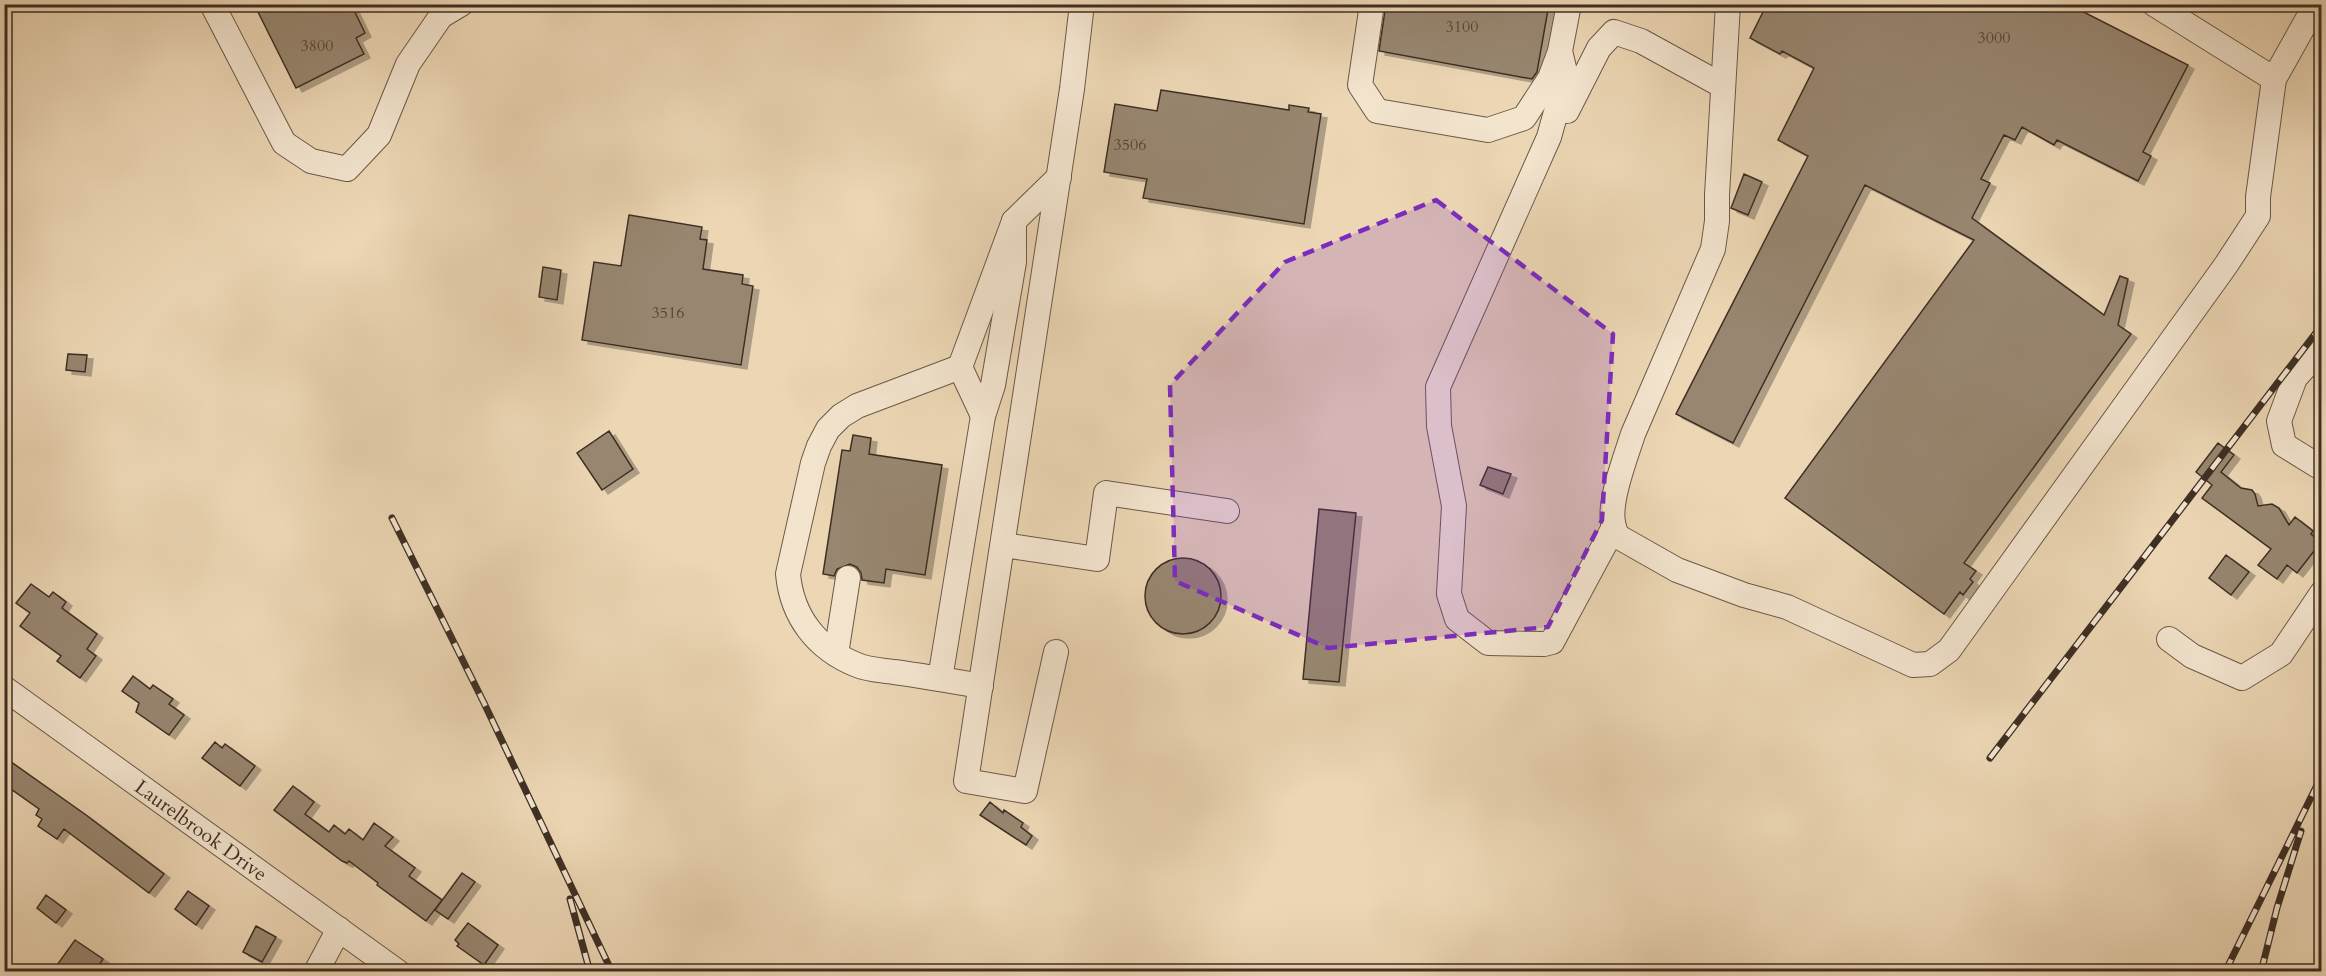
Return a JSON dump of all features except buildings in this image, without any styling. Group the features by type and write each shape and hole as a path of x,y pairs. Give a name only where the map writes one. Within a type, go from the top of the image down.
{"street":[{"path":"212,4 284,143 311,161 347,169 380,135 408,64 441,16 461,4"},
{"path":"1056,652 1025,791 966,781 1059,177 1080,33 1082,4"},
{"path":"1372,4 1360,85 1377,111 1488,130 1524,118 1550,78 1560,51 1569,4"},
{"path":"1728,4 1718,221 1713,249 1633,434 1613,506 1614,527 1617,536 1677,570 1744,595 1787,606 1913,665 1930,664 1948,651 1956,641 2226,266 2258,216 2258,197 2274,79 2316,4"},
{"path":"2154,4 2274,79"},
{"path":"1553,122 1567,111 1599,48 1614,32 1641,41 1723,86"},
{"path":"1560,51 1566,76 1549,137 1438,387 1439,426 1454,506 1449,594 1457,620 1488,643 1544,644 1552,642 1614,527"},
{"path":"983,416 960,367 1014,221 1059,177"},
{"path":"940,679 983,416 993,385 1014,262 1014,221"},
{"path":"2322,348 2295,378 2279,420 2284,445 2318,466 2322,465"},
{"path":"960,367 857,406 841,416 828,429 813,463 788,574 790,591 798,614 810,633 829,650 858,666 981,686"},
{"path":"1003,544 1097,559 1106,493 1227,511"},
{"path":"836,654 848,578"},
{"path":"2169,639 2192,656 2241,678 2281,654 2322,593"},
{"name":"Laurelbrook Drive","path":"4,688 398,972"},
{"path":"316,972 339,929"}],"highlighted area":[{"path":"1436,200 1613,334 1602,520 1548,627 1328,648 1175,581 1170,385 1285,262"}],"railway":[{"path":"1990,758 2322,325"},
{"path":"392,518 484,703 612,972"},
{"path":"2225,972 2322,775"},
{"path":"2261,972 2277,908 2301,831"},
{"path":"570,899 590,972"}]}
